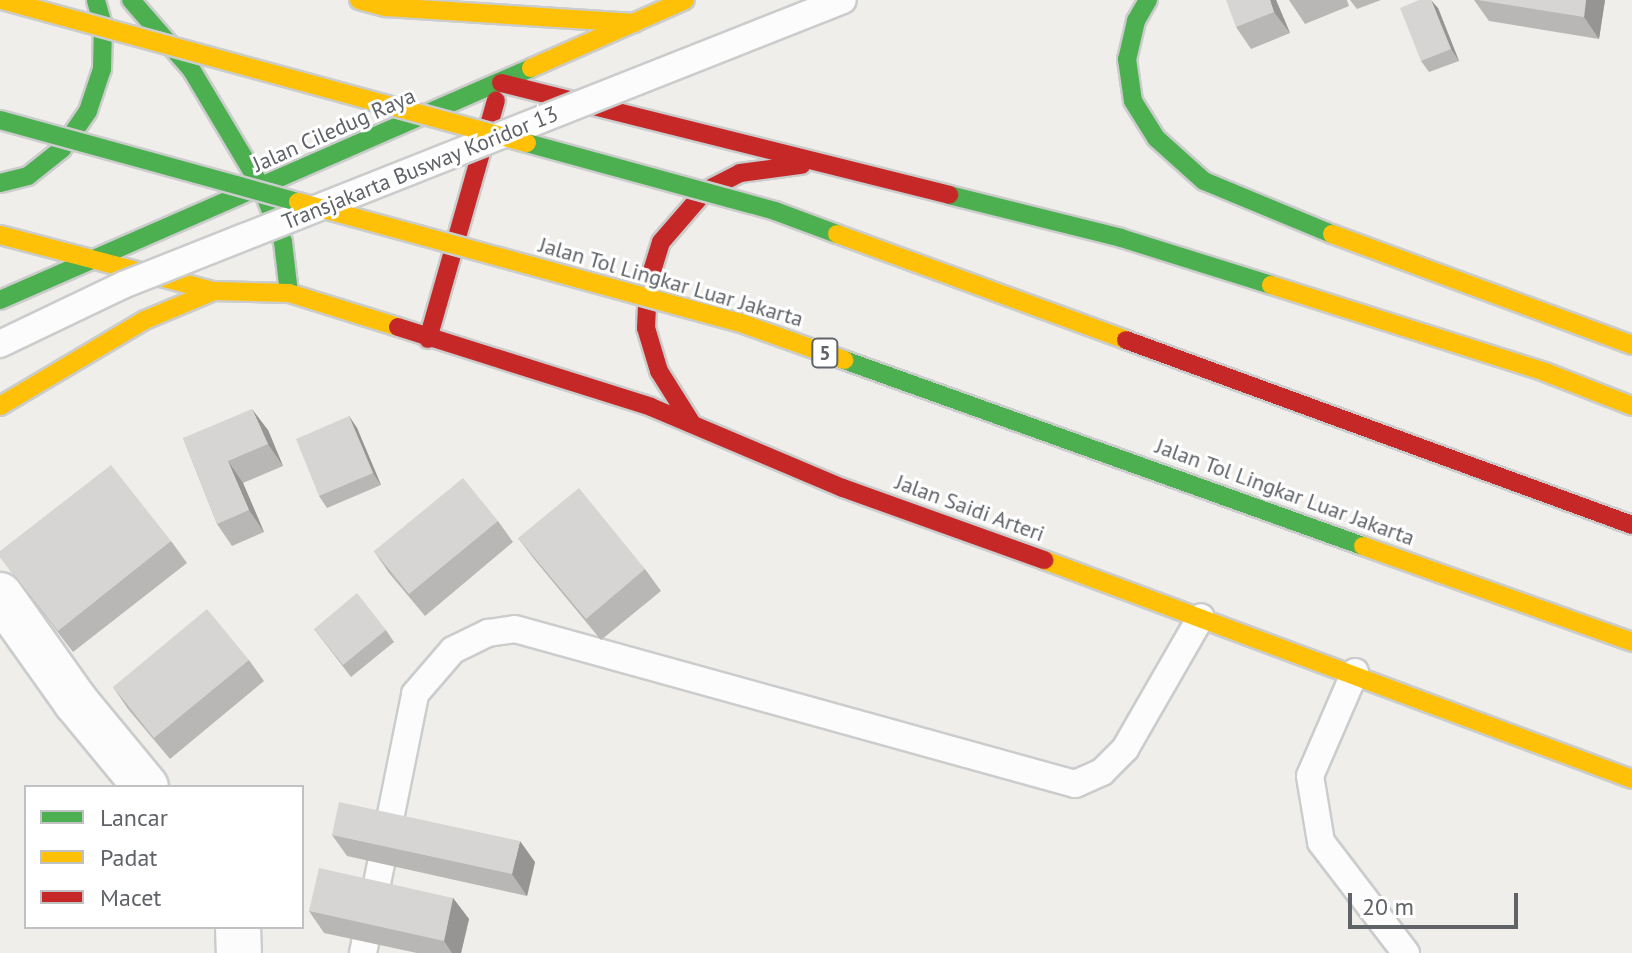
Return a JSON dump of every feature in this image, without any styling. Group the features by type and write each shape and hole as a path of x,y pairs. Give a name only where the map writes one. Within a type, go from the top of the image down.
{"main road":[{"path":"2,0 775,211 1632,525"},
{"path":"0,183 28,176 62,149 88,111 102,69 103,25 96,0"},
{"path":"0,235 214,291 289,293 283,242 262,188 191,69 131,0"},
{"path":"359,0 386,7 634,23"},
{"name":"Jalan Ciledug Raya","path":"0,300 96,262 685,0"},
{"path":"1148,0 1130,39 1128,81 1149,129 1190,171 1244,202 1632,345"},
{"path":"428,339 501,83 860,170 1195,260 1545,372 1632,406"},
{"name":"Jalan Tol Lingkar Luar Jakarta","path":"0,120 738,322 1632,642"},
{"path":"691,422 659,371 646,328 653,263 672,224 705,191 740,173 782,166 860,170"},
{"path":"0,406 145,320 214,291"},
{"name":"Jalan Saidi Arteri","path":"289,293 691,422 843,488 1355,672 1632,779"}],"street":[{"path":"0,595 76,702 144,785"},
{"path":"238,929 239,953"}],"lane":[{"name":"Transjakarta Busway Koridor 13","path":"0,344 123,285 843,0"},
{"path":"363,953 415,694 453,650 488,633 515,629 1075,784 1102,772 1125,749 1201,617"},
{"path":"1355,672 1310,776 1321,842 1406,953"}],"building":[{"path":"1226,0 1270,0 1274,12 1236,27"},
{"path":"1419,0 1431,0 1451,49 1421,61 1400,8"},
{"path":"1478,0 1586,0 1584,17"},
{"path":"252,409 268,444 228,461 249,510 217,524 183,438"},
{"path":"349,416 373,473 319,496 296,439"},
{"path":"111,465 171,541 58,631 0,557 0,551"},
{"path":"463,478 498,521 409,594 374,551"},
{"path":"579,488 645,569 586,619 518,538"},
{"path":"357,593 386,630 343,665 314,629"},
{"path":"207,609 249,660 154,738 113,687"},
{"path":"339,802 520,841 512,874 332,835"},
{"path":"319,868 453,898 444,941 309,911"}],"traffic: fast":[{"path":"0,183 28,176 62,149 88,111 102,69 103,25 96,0"},
{"path":"131,0 191,69 262,188 283,242 289,293"},
{"path":"1148,0 1136,21 1127,59 1133,101 1156,138 1204,181 1332,234"},
{"path":"0,300 531,68"},
{"path":"0,120 298,202"},
{"path":"527,143 775,211 837,234"},
{"path":"949,195 1121,238 1271,285"},
{"path":"844,360 1363,546"}],"traffic: slow":[{"path":"2,0 527,143"},
{"path":"359,0 386,7 634,23"},
{"path":"531,68 685,0"},
{"path":"298,202 738,322 844,360"},
{"path":"837,234 1126,340"},
{"path":"1332,234 1632,345"},
{"path":"0,235 214,291"},
{"path":"1271,285 1545,372 1632,406"},
{"path":"0,406 145,320 214,291 289,293 398,327"},
{"path":"1363,546 1632,642"},
{"path":"1044,560 1632,779"}],"traffic: jam":[{"path":"501,83 949,195"},
{"path":"428,339 496,101"},
{"path":"691,422 659,371 646,328 648,284 661,242 705,191 740,173 801,165"},
{"path":"398,327 651,407 843,488 1044,560"},
{"path":"1126,340 1632,525"}]}
